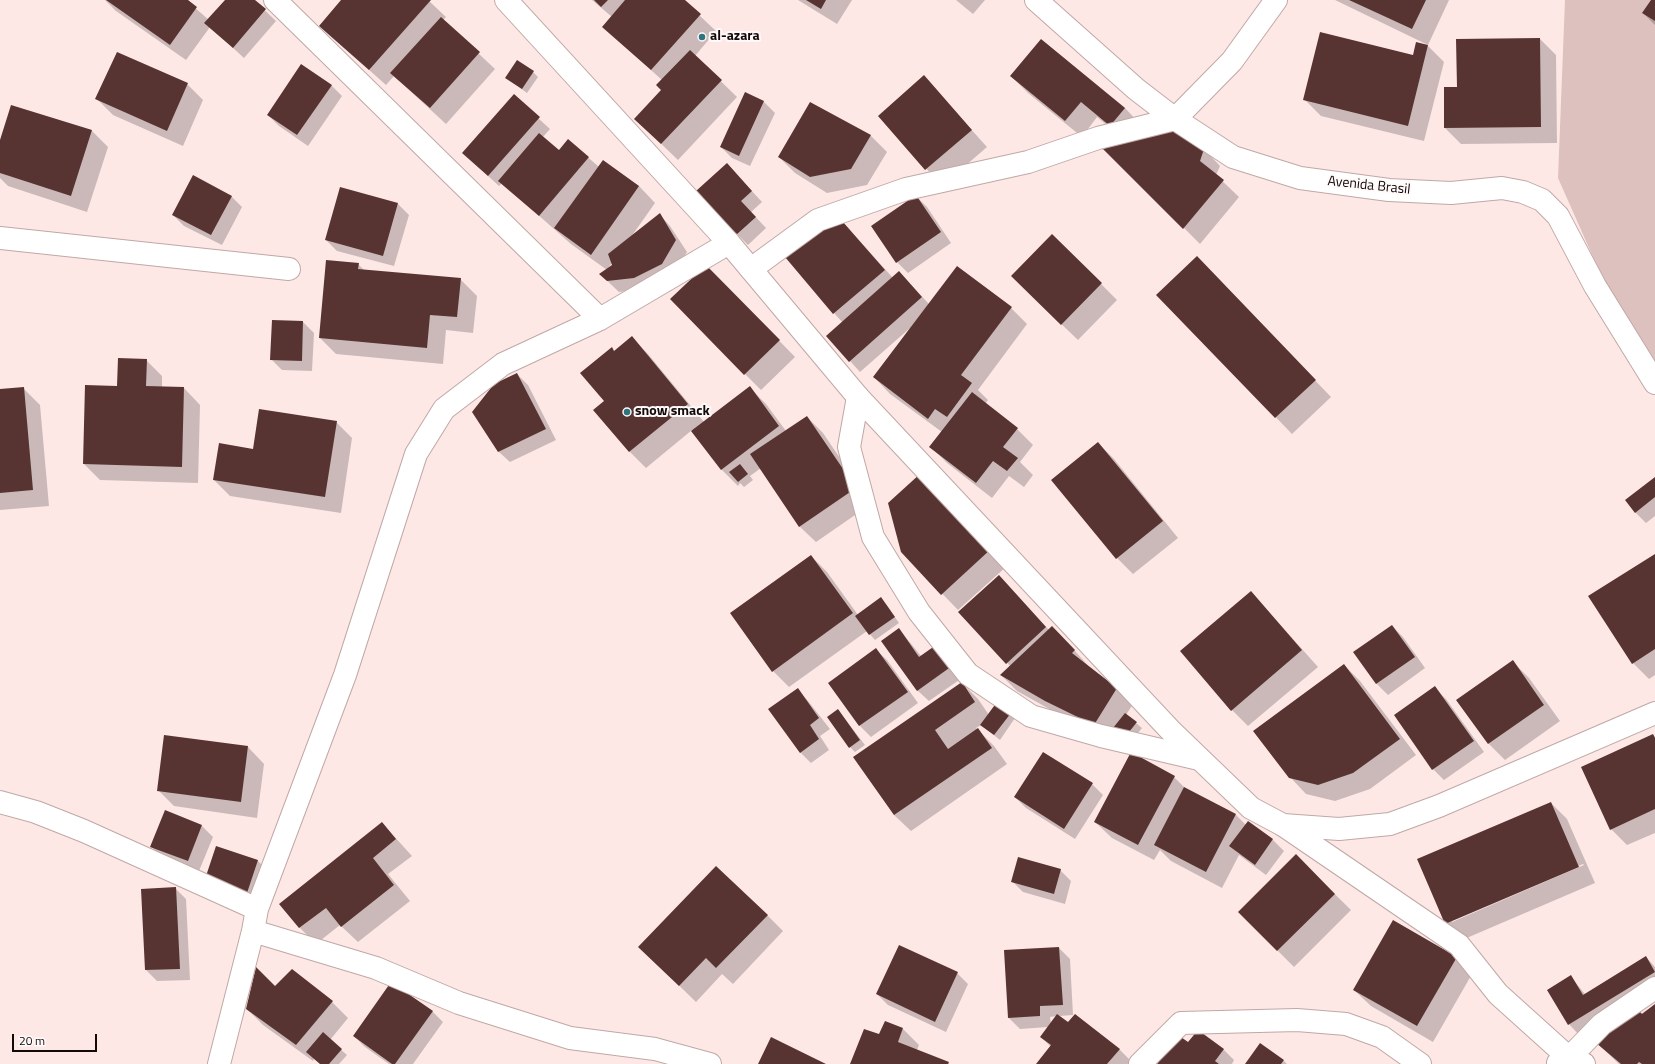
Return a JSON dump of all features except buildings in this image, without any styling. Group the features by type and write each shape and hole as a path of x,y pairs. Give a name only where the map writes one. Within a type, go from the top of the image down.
{"street":[{"path":"275,0 600,320"},
{"path":"506,0 729,243 858,397 1161,721 1251,808 1283,825 1459,945 1498,994 1570,1062 1602,1024 1655,988"},
{"name":"Avenida Brasil","path":"1036,0 1136,89 1175,119 1233,157 1300,178 1389,190 1451,193 1502,188 1523,192 1542,200 1558,216 1595,286 1655,383"},
{"path":"751,269 818,220 906,189 1028,162 1098,138 1175,119 1232,61 1276,0"},
{"path":"0,238 289,269"},
{"path":"219,1064 257,910 344,675 416,454 444,409 503,364 600,320 729,243"},
{"path":"858,397 849,447 872,536 919,612 968,674 1031,716 1101,736 1199,759"},
{"path":"1283,825 1339,829 1390,824 1438,806 1655,713"},
{"path":"0,802 36,812 84,831 257,910"},
{"path":"253,931 376,968 459,1003 570,1038 655,1049 710,1064"},
{"path":"1140,1064 1181,1023 1296,1020 1346,1024 1368,1031 1382,1037 1420,1064"}],"shaded area":[{"path":"1565,0 1655,0 1655,373 1632,345 1558,178"}],"place":[{"name":"al-azara","path":"702,37"},
{"name":"snow smack","path":"627,412"}]}
